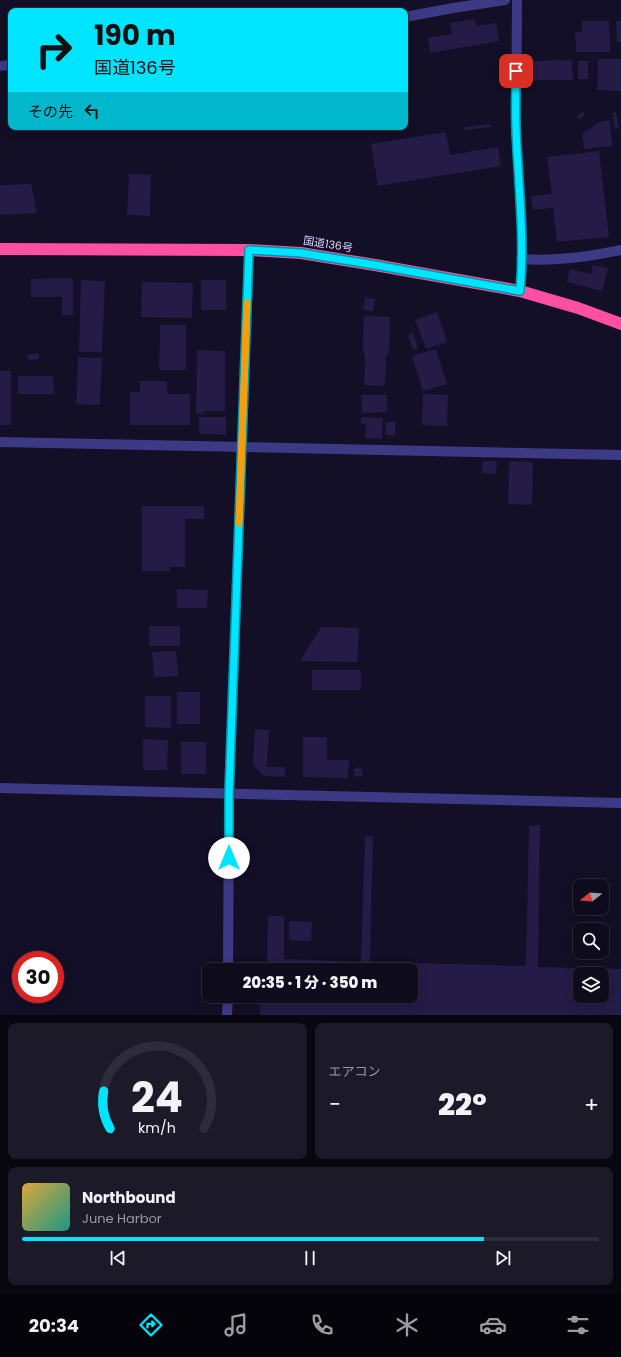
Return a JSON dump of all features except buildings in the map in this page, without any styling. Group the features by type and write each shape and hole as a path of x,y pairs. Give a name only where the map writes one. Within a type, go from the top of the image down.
{"highway":[{"name":"国道136号","path":"0,249 249,250 301,253 520,291 578,308 621,324"}],"street":[{"path":"408,16 505,0"},
{"path":"517,0 516,128 522,224 522,270 520,291"},
{"path":"228,963 229,794 249,250"},
{"path":"521,259 538,260 579,258 621,250"},
{"path":"0,442 621,455"},
{"path":"0,788 621,803"},
{"path":"227,1015 228,1003"}],"slow traffic":[{"path":"239,523 247,303"}],"route":[{"path":"229,858 229,794 249,250 301,253 520,291 522,270 522,224 516,128 516,71"}]}
